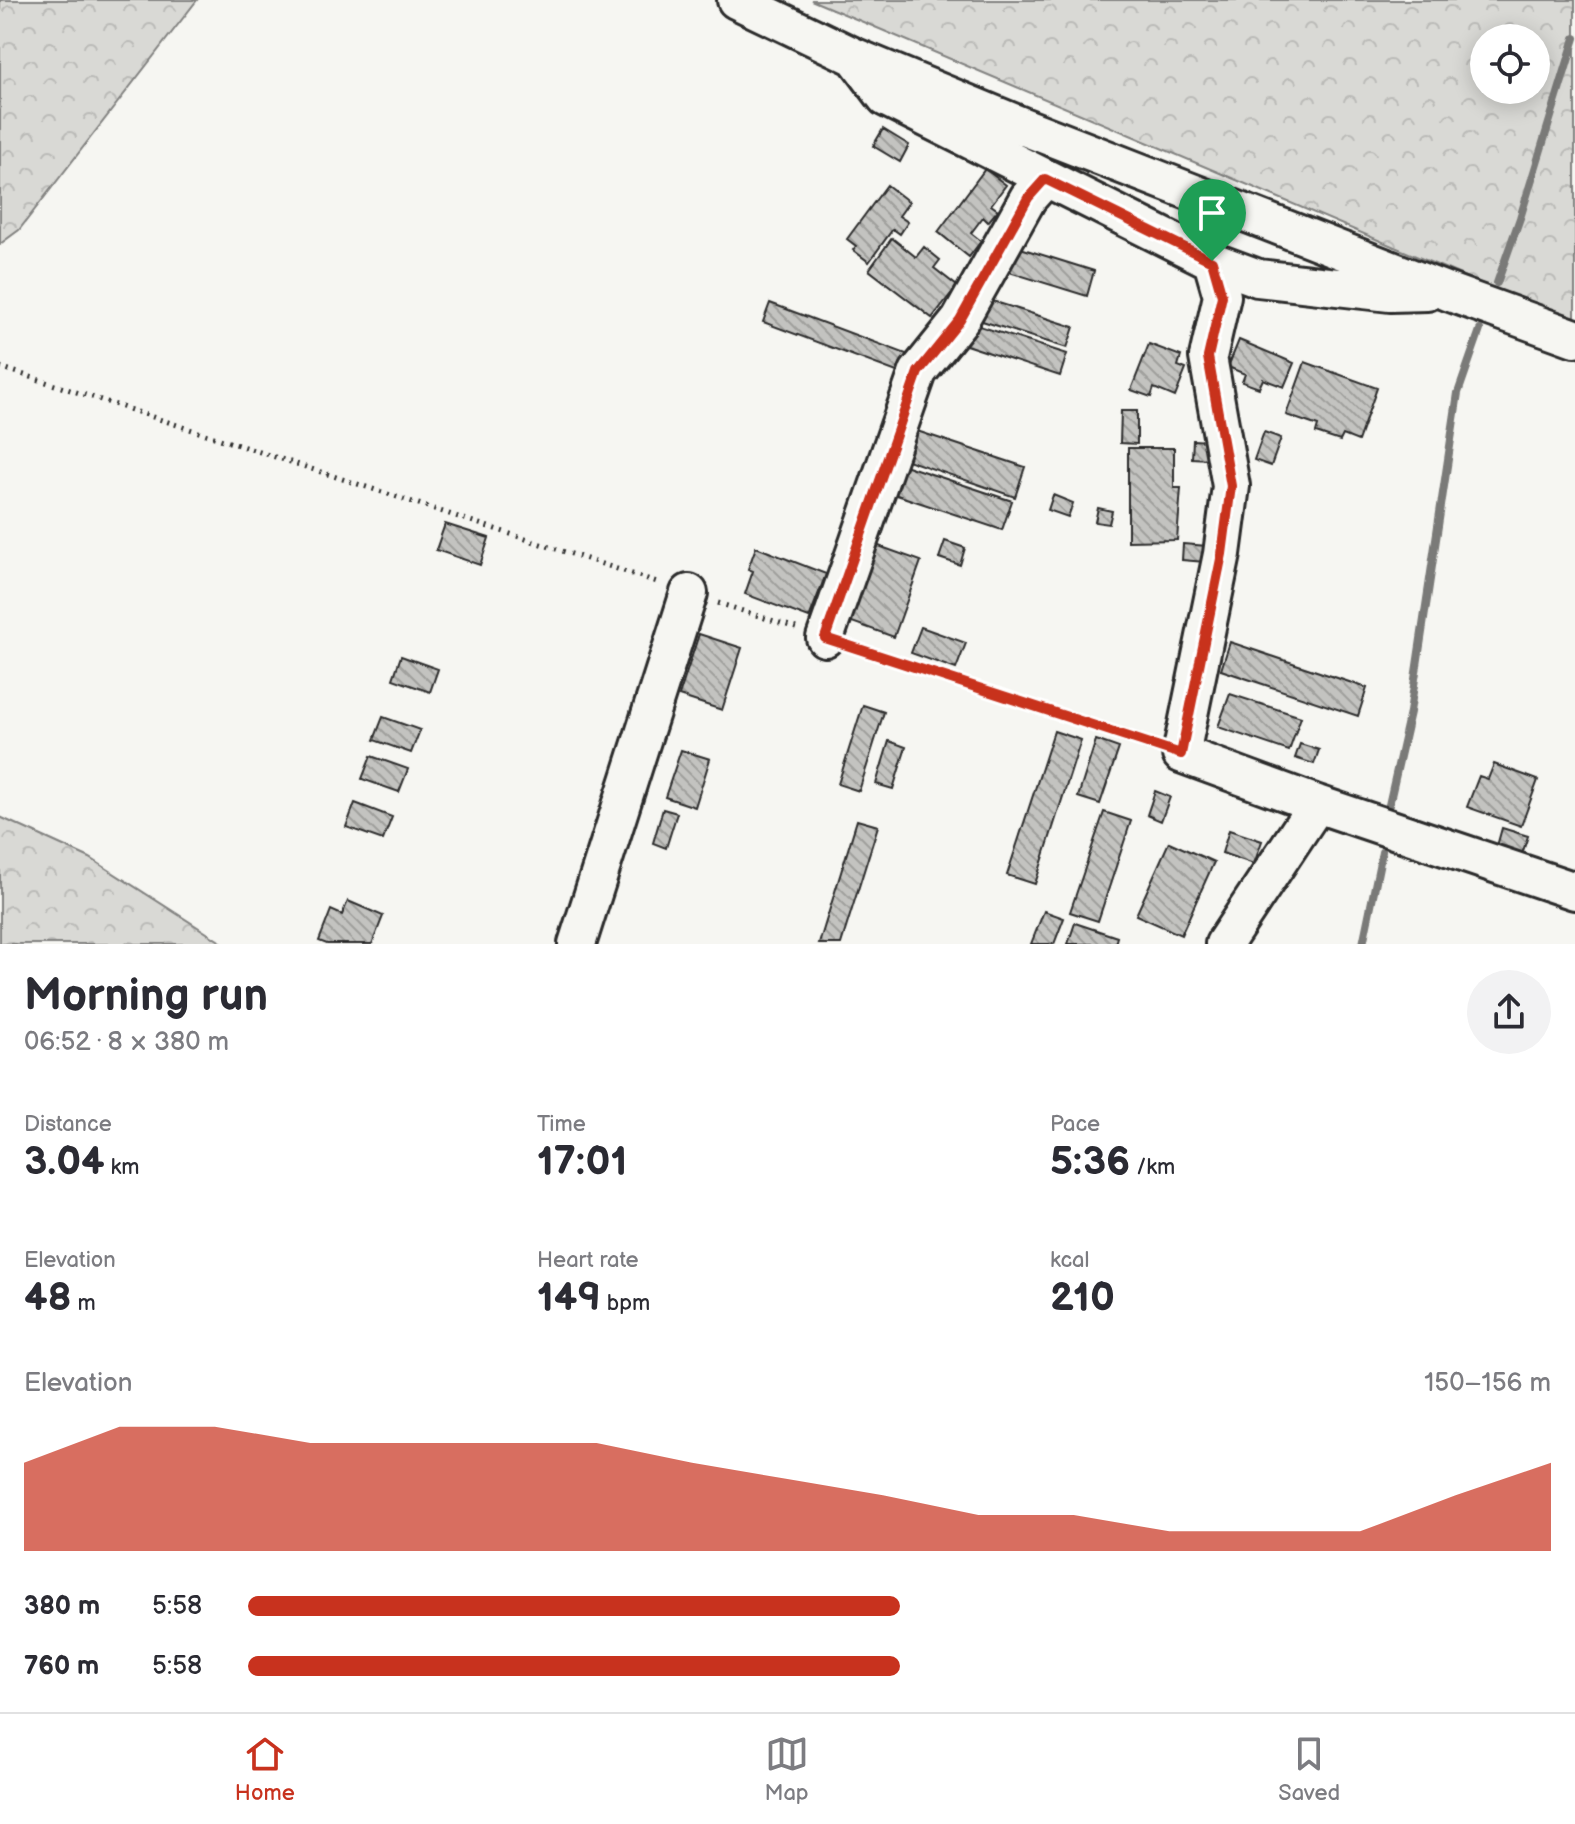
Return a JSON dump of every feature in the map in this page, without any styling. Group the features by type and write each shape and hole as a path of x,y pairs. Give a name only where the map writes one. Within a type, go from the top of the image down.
{"street":[{"path":"736,0 855,57 1037,131 1448,292 1575,338"},
{"path":"855,57 886,98 1212,261 1258,278 1390,293 1448,292"},
{"path":"825,638 918,372 960,320 1028,198 1045,179"},
{"path":"1212,261 1222,296 1208,357 1231,486 1222,554 1181,754 1317,804 1575,891"},
{"path":"577,944 689,593"},
{"path":"1224,944 1317,804"}],"path":[{"path":"0,367 1181,754"}],"green space":[{"path":"0,0 197,0 19,230 0,244"},
{"path":"811,0 1575,0 1575,318 1527,303"},
{"path":"0,817 90,858 224,944 0,944"}],"building":[{"path":"883,129 909,145 900,162 873,146"},
{"path":"985,169 1006,185 991,205 998,210 988,222 983,217 971,233 981,241 969,257 938,232"},
{"path":"887,185 909,202 899,216 908,222 900,234 893,229 869,262 853,250 856,246 847,239"},
{"path":"892,238 916,257 924,247 940,260 934,268 957,286 932,318 869,270"},
{"path":"1014,246 1094,271 1087,296 1006,271"},
{"path":"983,298 1074,327 1067,348 976,319"},
{"path":"770,303 909,355 902,374 763,322"},
{"path":"970,323 1067,354 1060,376 963,344"},
{"path":"1239,340 1294,363 1284,387 1263,379 1259,388 1242,382 1245,374 1228,367"},
{"path":"1149,344 1181,356 1178,366 1186,369 1175,397 1154,388 1151,397 1131,390"},
{"path":"1305,362 1377,388 1358,441 1343,435 1340,441 1316,433 1318,426 1286,415"},
{"path":"1121,411 1137,411 1137,444 1120,443"},
{"path":"911,429 1025,467 1015,497 901,458"},
{"path":"1264,432 1281,438 1271,466 1254,460"},
{"path":"1193,440 1209,441 1208,459 1192,458"},
{"path":"1128,448 1174,448 1174,488 1181,488 1177,540 1128,541"},
{"path":"898,463 1012,501 1002,530 888,492"},
{"path":"1053,495 1073,503 1068,517 1048,510"},
{"path":"1098,508 1112,511 1109,524 1095,522"},
{"path":"445,524 489,538 480,565 436,550"},
{"path":"945,541 965,548 960,565 939,558"},
{"path":"1183,544 1207,546 1205,562 1182,560"},
{"path":"876,545 921,561 894,637 849,621"},
{"path":"756,547 826,574 809,618 745,594 753,571 748,569"},
{"path":"921,627 966,643 956,669 911,653"},
{"path":"699,634 742,648 722,710 679,696"},
{"path":"1230,642 1367,688 1358,716 1221,670"},
{"path":"401,656 438,669 430,692 393,679"},
{"path":"1230,694 1301,717 1289,751 1218,727"},
{"path":"863,705 884,712 859,791 838,784"},
{"path":"383,717 420,730 411,753 374,740"},
{"path":"1054,731 1081,740 1035,884 1007,875"},
{"path":"1096,740 1119,748 1100,804 1078,797"},
{"path":"889,741 906,747 893,789 876,784"},
{"path":"1300,744 1319,750 1314,764 1295,758"},
{"path":"681,750 710,759 695,807 665,797"},
{"path":"371,756 408,769 399,792 362,779"},
{"path":"1494,764 1538,780 1521,826 1467,807 1479,776 1488,779"},
{"path":"1155,791 1170,797 1161,821 1147,815"},
{"path":"355,803 392,817 383,840 346,827"},
{"path":"663,809 677,813 666,848 653,843"},
{"path":"1104,812 1131,821 1098,921 1070,912"},
{"path":"857,820 878,826 841,944 819,944"},
{"path":"1502,828 1528,836 1522,854 1497,846"},
{"path":"1229,830 1262,841 1254,864 1222,853"},
{"path":"1169,842 1214,862 1181,935 1136,915"},
{"path":"348,901 383,916 372,944 327,944 319,941 331,910 342,915"},
{"path":"1044,911 1064,918 1054,944 1031,944"},
{"path":"1075,923 1117,937 1115,944 1068,944"}],"waterway":[{"path":"1497,283 1575,38"},
{"path":"1389,805 1410,712 1458,393 1480,330"},
{"path":"1363,944 1382,852"}],"route":[{"path":"1045,179 1212,261 1222,296 1208,357 1231,486 1222,554 1181,754 825,638 918,372 960,320 1028,198 1045,179"}]}
